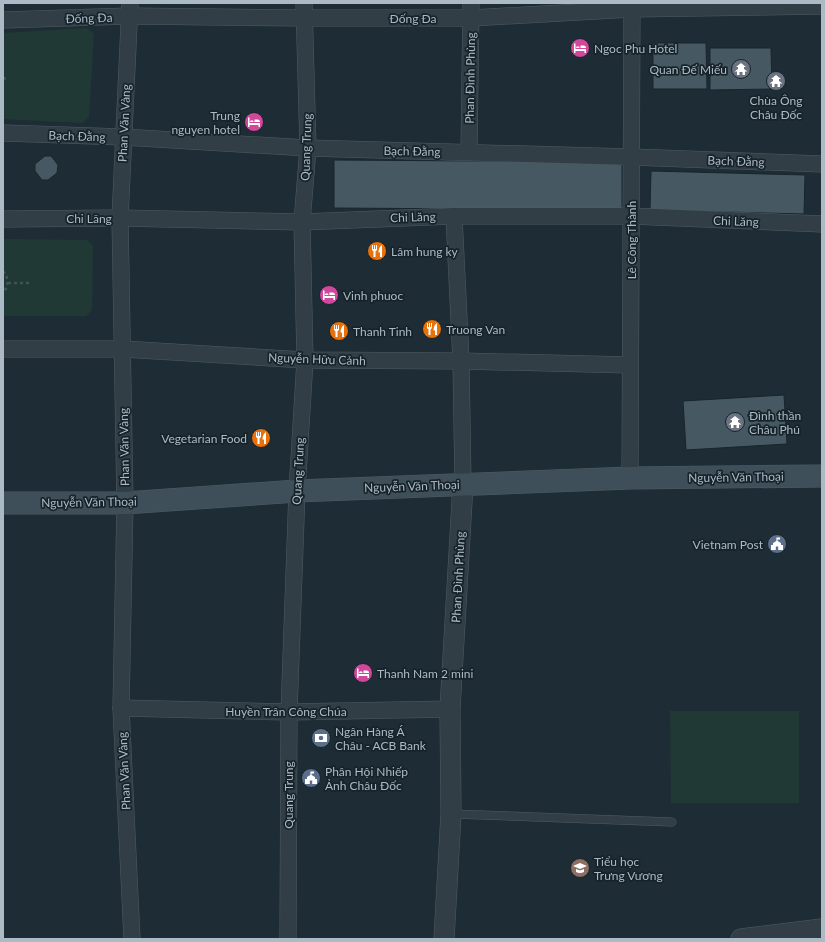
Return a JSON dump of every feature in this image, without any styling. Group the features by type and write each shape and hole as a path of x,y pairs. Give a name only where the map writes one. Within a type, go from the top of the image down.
{"main road":[{"name":"Nguyễn Văn Thoại","path":"3,503 125,503 297,491 630,478 822,476"}],"street":[{"name":"Đống Đa","path":"3,20 129,10 305,11 471,10 632,6 822,6"},
{"name":"Lê Công Thành","path":"630,478 632,6"},
{"name":"Phan Văn Vàng","path":"129,10 120,218 125,503 121,708 132,939"},
{"name":"Phan Đình Phùng","path":"469,152 471,10"},
{"name":"Quang Trung","path":"288,939 288,712 297,491 305,360 302,222 308,148 305,11"},
{"name":"Bạch Đằng","path":"3,133 123,137 308,148 822,164"},
{"name":"Phan Đình Phùng","path":"444,939 451,814 450,709 463,484 461,361 454,216"},
{"name":"Chi Lăng","path":"3,219 120,218 302,222 454,216 631,216 822,224"},
{"name":"Nguyễn Hữu Cảnh","path":"3,349 123,349 305,360 461,361 630,365"},
{"name":"Huyền Trân Công Chúa","path":"121,708 288,712 450,709"},
{"path":"741,939 822,929"}],"lane":[{"path":"451,814 672,822"}],"path":[{"path":"3,272 7,276 8,283 6,290 3,293"},
{"path":"8,283 29,283"}],"green space":[{"path":"87,28 94,34 89,117 82,123 3,119 3,33"},
{"path":"3,239 87,240 93,246 92,310 86,316 3,316"},
{"path":"670,711 799,711 799,803 671,803"}],"building":[{"path":"653,43 706,43 707,89 653,89"},
{"name":"Quan Đế Miếu","path":"710,48 771,48 772,89 710,90"},
{"path":"45,156 51,156 58,165 57,173 48,180 42,180 35,171 35,164"},
{"path":"334,160 622,162 622,210 334,208"},
{"path":"651,171 805,175 804,214 650,210"},
{"name":"Đình thần Châu Phú","path":"784,395 787,444 686,450 683,401"}],"place":[{"name":"Ngoc Phu Hotel","path":"580,48"},
{"name":"Quan Đế Miếu","path":"741,69"},
{"name":"Chùa Ông Châu Đốc","path":"776,81"},
{"name":"Trung nguyen hotel","path":"254,122"},
{"name":"Lâm hung ky","path":"377,251"},
{"name":"Vinh phuoc","path":"329,295"},
{"name":"Truong Van","path":"432,329"},
{"name":"Thanh Tinh","path":"339,331"},
{"name":"Đình thần Châu Phú","path":"735,422"},
{"name":"Vegetarian Food","path":"261,438"},
{"name":"Vietnam Post","path":"777,544"},
{"name":"Thanh Nam 2 mini","path":"363,673"},
{"name":"Ngân Hàng Á Châu - ACB Bank","path":"321,738"},
{"name":"Phân Hội Nhiếp Ảnh Châu Đốc","path":"311,778"},
{"name":"Tiểu học Trưng Vương","path":"580,868"}]}
